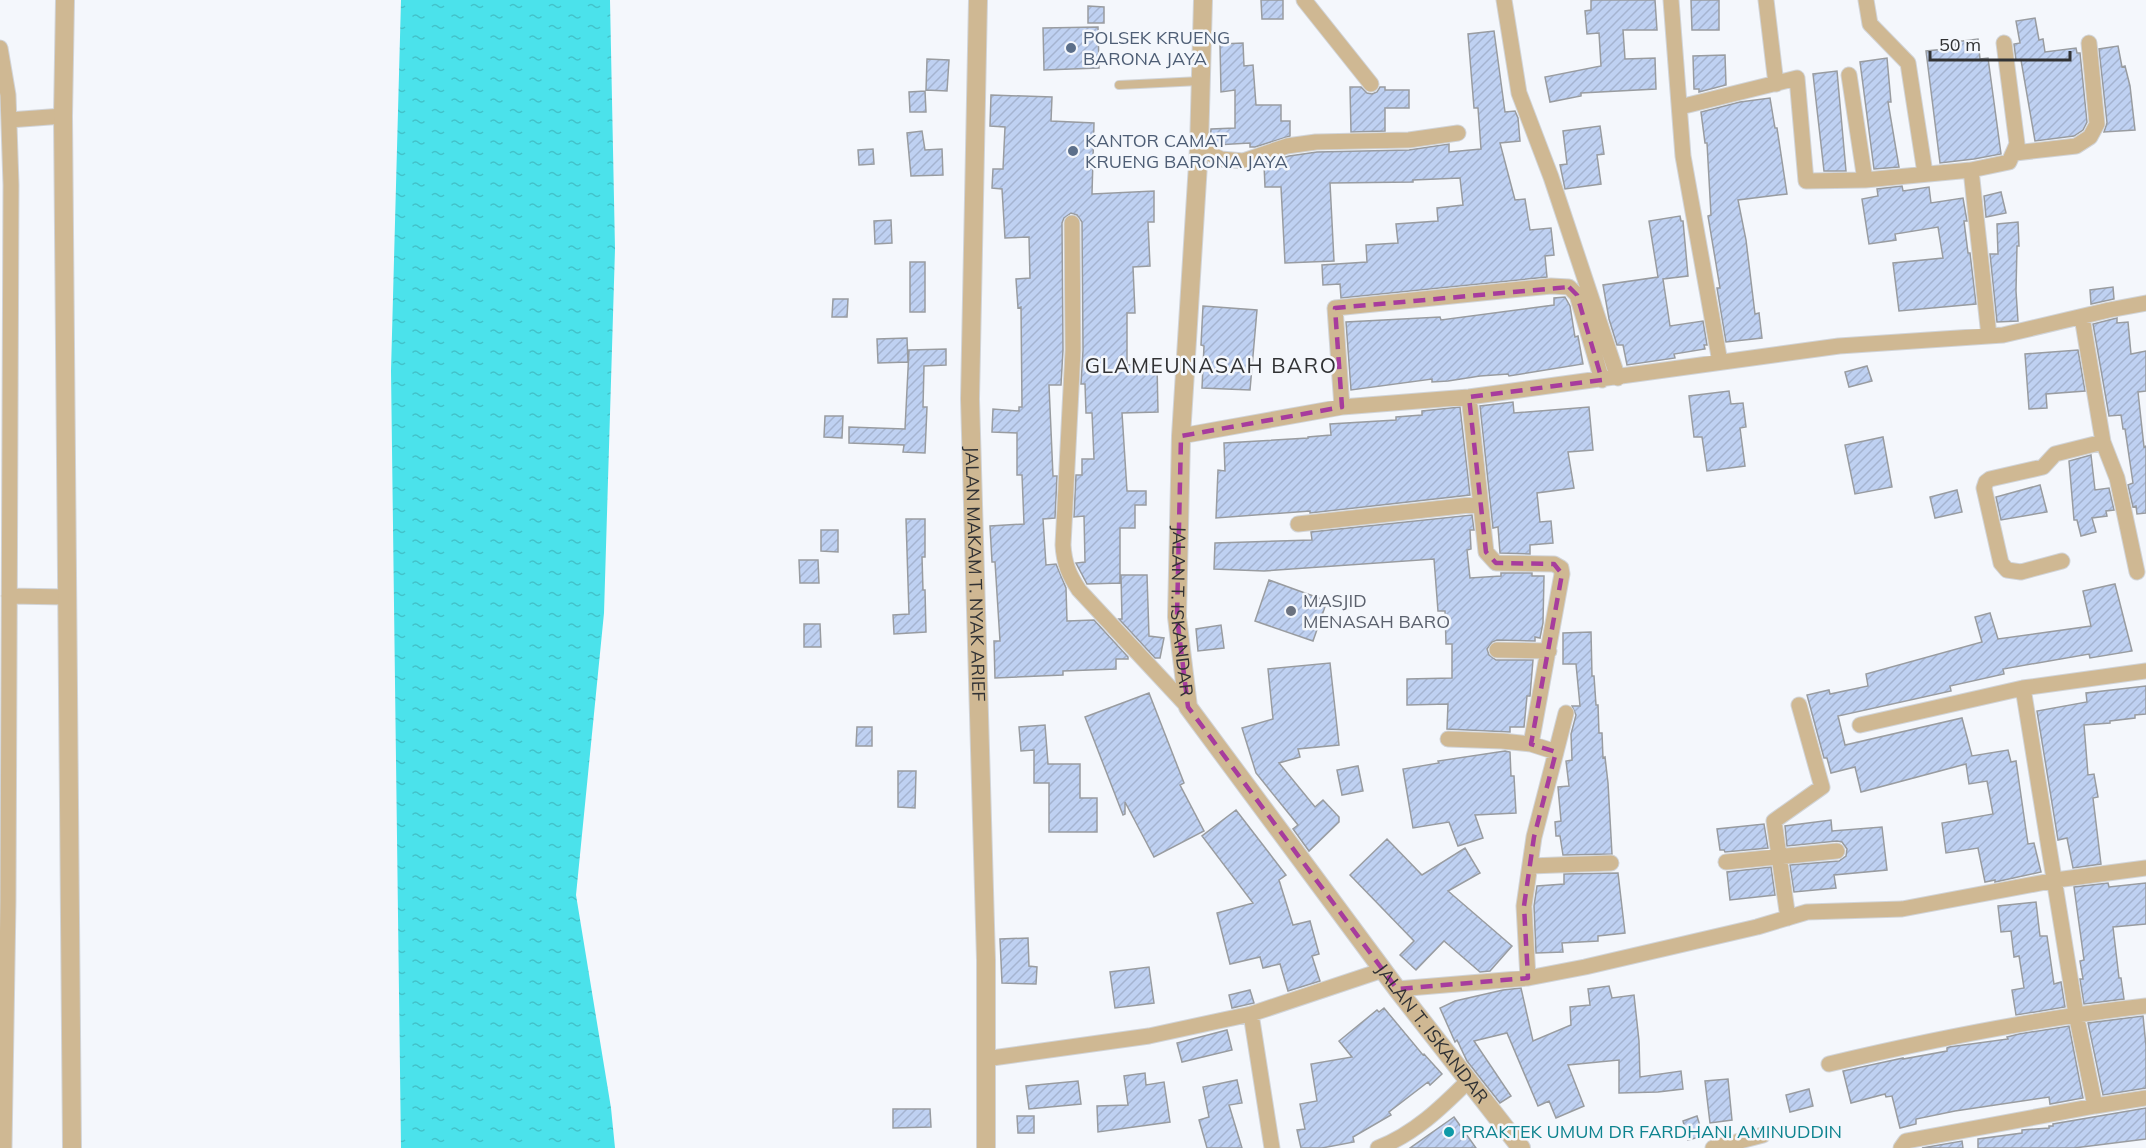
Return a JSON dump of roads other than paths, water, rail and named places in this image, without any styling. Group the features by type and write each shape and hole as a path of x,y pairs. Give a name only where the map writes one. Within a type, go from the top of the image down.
{"street":[{"path":"65,0 58,596 72,1148"},
{"name":"JALAN MAKAM T. NYAK ARIEF","path":"978,0 970,399 986,960 986,1148"},
{"name":"JALAN T. ISKANDAR","path":"1203,0 1199,148 1181,436 1177,617 1188,707 1397,989 1521,1148"},
{"path":"1305,0 1371,84"},
{"path":"1504,0 1519,93 1551,177 1618,378"},
{"path":"1671,0 1683,156 1720,362"},
{"path":"1766,0 1776,84"},
{"path":"1866,0 1870,24 1908,63 1925,173"},
{"path":"1680,107 1797,78 1806,181 1865,180 1971,170 2009,162 2015,153 2017,144 2004,43"},
{"path":"2015,153 2076,146 2090,137 2097,124 2089,43"},
{"path":"0,48 9,120 11,185 5,462 11,596 4,1148"},
{"path":"1849,75 1865,180"},
{"path":"9,120 63,116"},
{"path":"1199,148 1221,159 1243,161 1287,146 1316,142 1409,140 1458,133"},
{"path":"1971,170 1989,336"},
{"path":"1072,224 1073,350 1064,561 1079,590 1188,707"},
{"path":"1342,407 1335,308 1551,286 1569,287 1577,295 1602,380"},
{"path":"1181,436 1342,407 1468,397 1839,346 2003,335 2146,303"},
{"path":"2082,317 2103,442 2117,478 2137,572"},
{"path":"1468,397 1486,552 1496,563 1554,564 1560,568 1562,580 1531,744"},
{"path":"2062,561 2021,572 2007,570 2001,562 1984,488 1986,482 1990,479 2043,466 2055,454 2103,442"},
{"path":"1298,524 1479,504"},
{"path":"11,596 58,596"},
{"path":"1497,650 1549,651"},
{"path":"1860,725 2023,688 2146,671"},
{"path":"2023,688 2076,1014 2095,1106"},
{"path":"1788,918 1774,821 1822,787 1799,705"},
{"path":"1528,978 1524,906 1534,837 1566,713"},
{"path":"1448,740 1531,744 1556,752"},
{"path":"1726,862 1837,851"},
{"path":"1530,866 1611,863"},
{"path":"1397,989 1528,978 1585,967 1807,912 1902,909 2056,880 2146,868"},
{"path":"985,1059 1149,1036 1251,1014 1383,969"},
{"path":"1829,1064 1929,1040 2076,1014 2146,1006"},
{"path":"1251,1014 1272,1148"},
{"path":"1378,1148 1395,1141 1433,1115 1468,1081"},
{"path":"1901,1148 1906,1141 2146,1098"},
{"path":"1713,1148 1763,1135"}],"lane":[{"path":"1119,85 1201,81"}],"water":[{"path":"401,0 610,0 615,249 604,613 576,895 611,1108 615,1148 401,1148 391,371"}],"place":[{"name":"POLSEK KRUENG BARONA JAYA","path":"1071,48"},
{"name":"KANTOR CAMAT KRUENG BARONA JAYA","path":"1073,151"},
{"name":"MASJID MENASAH BARO","path":"1291,611"},
{"name":"PRAKTEK UMUM DR FARDHANI AMINUDDIN","path":"1449,1132"}],"district":[{"name":"GLAMEUNASAH BARO","path":"1211,366"}]}
